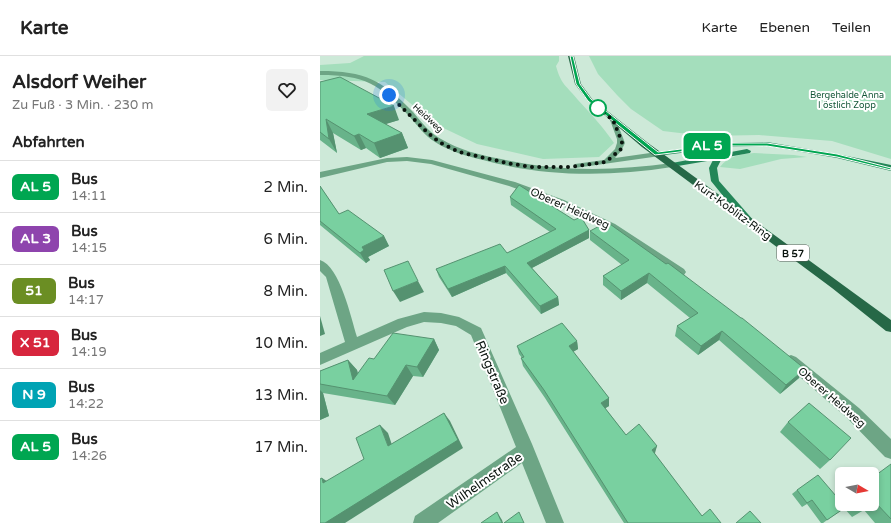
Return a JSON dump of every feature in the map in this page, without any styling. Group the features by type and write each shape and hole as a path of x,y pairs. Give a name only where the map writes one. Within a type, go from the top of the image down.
{"main road":[{"name":"B 57","path":"571,56 575,77 583,93 613,120 672,165"},
{"path":"656,154 708,146 748,144 784,147 850,158 891,168"},
{"path":"672,165 719,155 754,150 812,152"},
{"path":"719,155 712,168 715,181 749,221"},
{"name":"Kurt-Koblitz-Ring","path":"672,165 891,327"}],"street":[{"name":"Heidweg","path":"320,73 340,73 362,76 375,82 427,132 439,142 459,152 507,163 570,172 595,173 642,170 672,165"},
{"path":"606,162 621,149 622,142 613,120"},
{"name":"Heidweg","path":"530,167 570,167 656,154"},
{"name":"Oberer Heidweg","path":"320,175 387,160 407,159 432,162 512,184 561,202 611,226 688,278"},
{"path":"320,264 331,276 353,345"},
{"name":"Ringstraße","path":"320,360 403,323 424,317 441,318 459,322 476,332 526,450 554,523"},
{"name":"Oberer Heidweg","path":"780,352 853,414 891,451"},
{"name":"Wilhelmstraße","path":"422,523 526,450"}],"green space":[{"path":"364,56 559,56 559,61 556,66 562,81 602,126 614,143 599,157 543,159 477,144 435,124 385,82 320,80 320,65 350,63"},
{"name":"Bergehalde Anna I östlich Zopp","path":"589,56 891,56 891,159 832,141 759,135 705,136 663,131 631,109 617,95 598,74"},
{"path":"754,153 807,157 781,159 740,169 720,167 731,158"}],"building":[{"path":"340,77 394,106 367,114 402,133 374,143 359,134 354,136 326,119 329,139 320,132 320,82"},
{"path":"519,185 574,220 581,217 589,230 527,263 558,297 540,306 505,266 448,289 436,269 500,244 507,253 556,229 510,197"},
{"path":"320,186 339,214 348,210 384,236 362,247 364,250 360,253 320,221"},
{"path":"607,222 666,264 668,263 742,318 805,369 786,385 722,331 701,346 677,326 698,313 649,273 621,291 603,276 629,260 590,231"},
{"path":"408,261 418,281 393,291 384,270"},
{"path":"562,323 577,341 569,346 609,398 601,403 626,435 639,424 657,446 652,450 702,516 710,509 721,523 628,523 544,390 521,358 524,357 517,346"},
{"path":"393,333 434,339 417,367 406,365 387,396 320,384 320,371 348,360 353,380 369,358 374,359"},
{"path":"809,403 851,438 830,460 788,422"},
{"path":"444,413 458,440 325,523 320,523 320,479 322,478 323,483 364,459 356,438 380,425 388,446"},
{"path":"891,464 891,519 879,506 879,473"},
{"path":"818,475 835,495 835,511 840,511 827,520 812,500 807,503 797,490"},
{"path":"750,511 761,523 736,523"},
{"path":"497,512 502,523 481,523"},
{"path":"519,512 524,523 504,523"}],"bus line":[{"path":"571,56 575,77 583,93 613,120 656,154 708,146 767,144 863,161 891,168"}],"route":[{"path":"389,95 439,142 459,152 530,167 587,166 606,162 621,149 622,142 613,120 598,108"}]}
